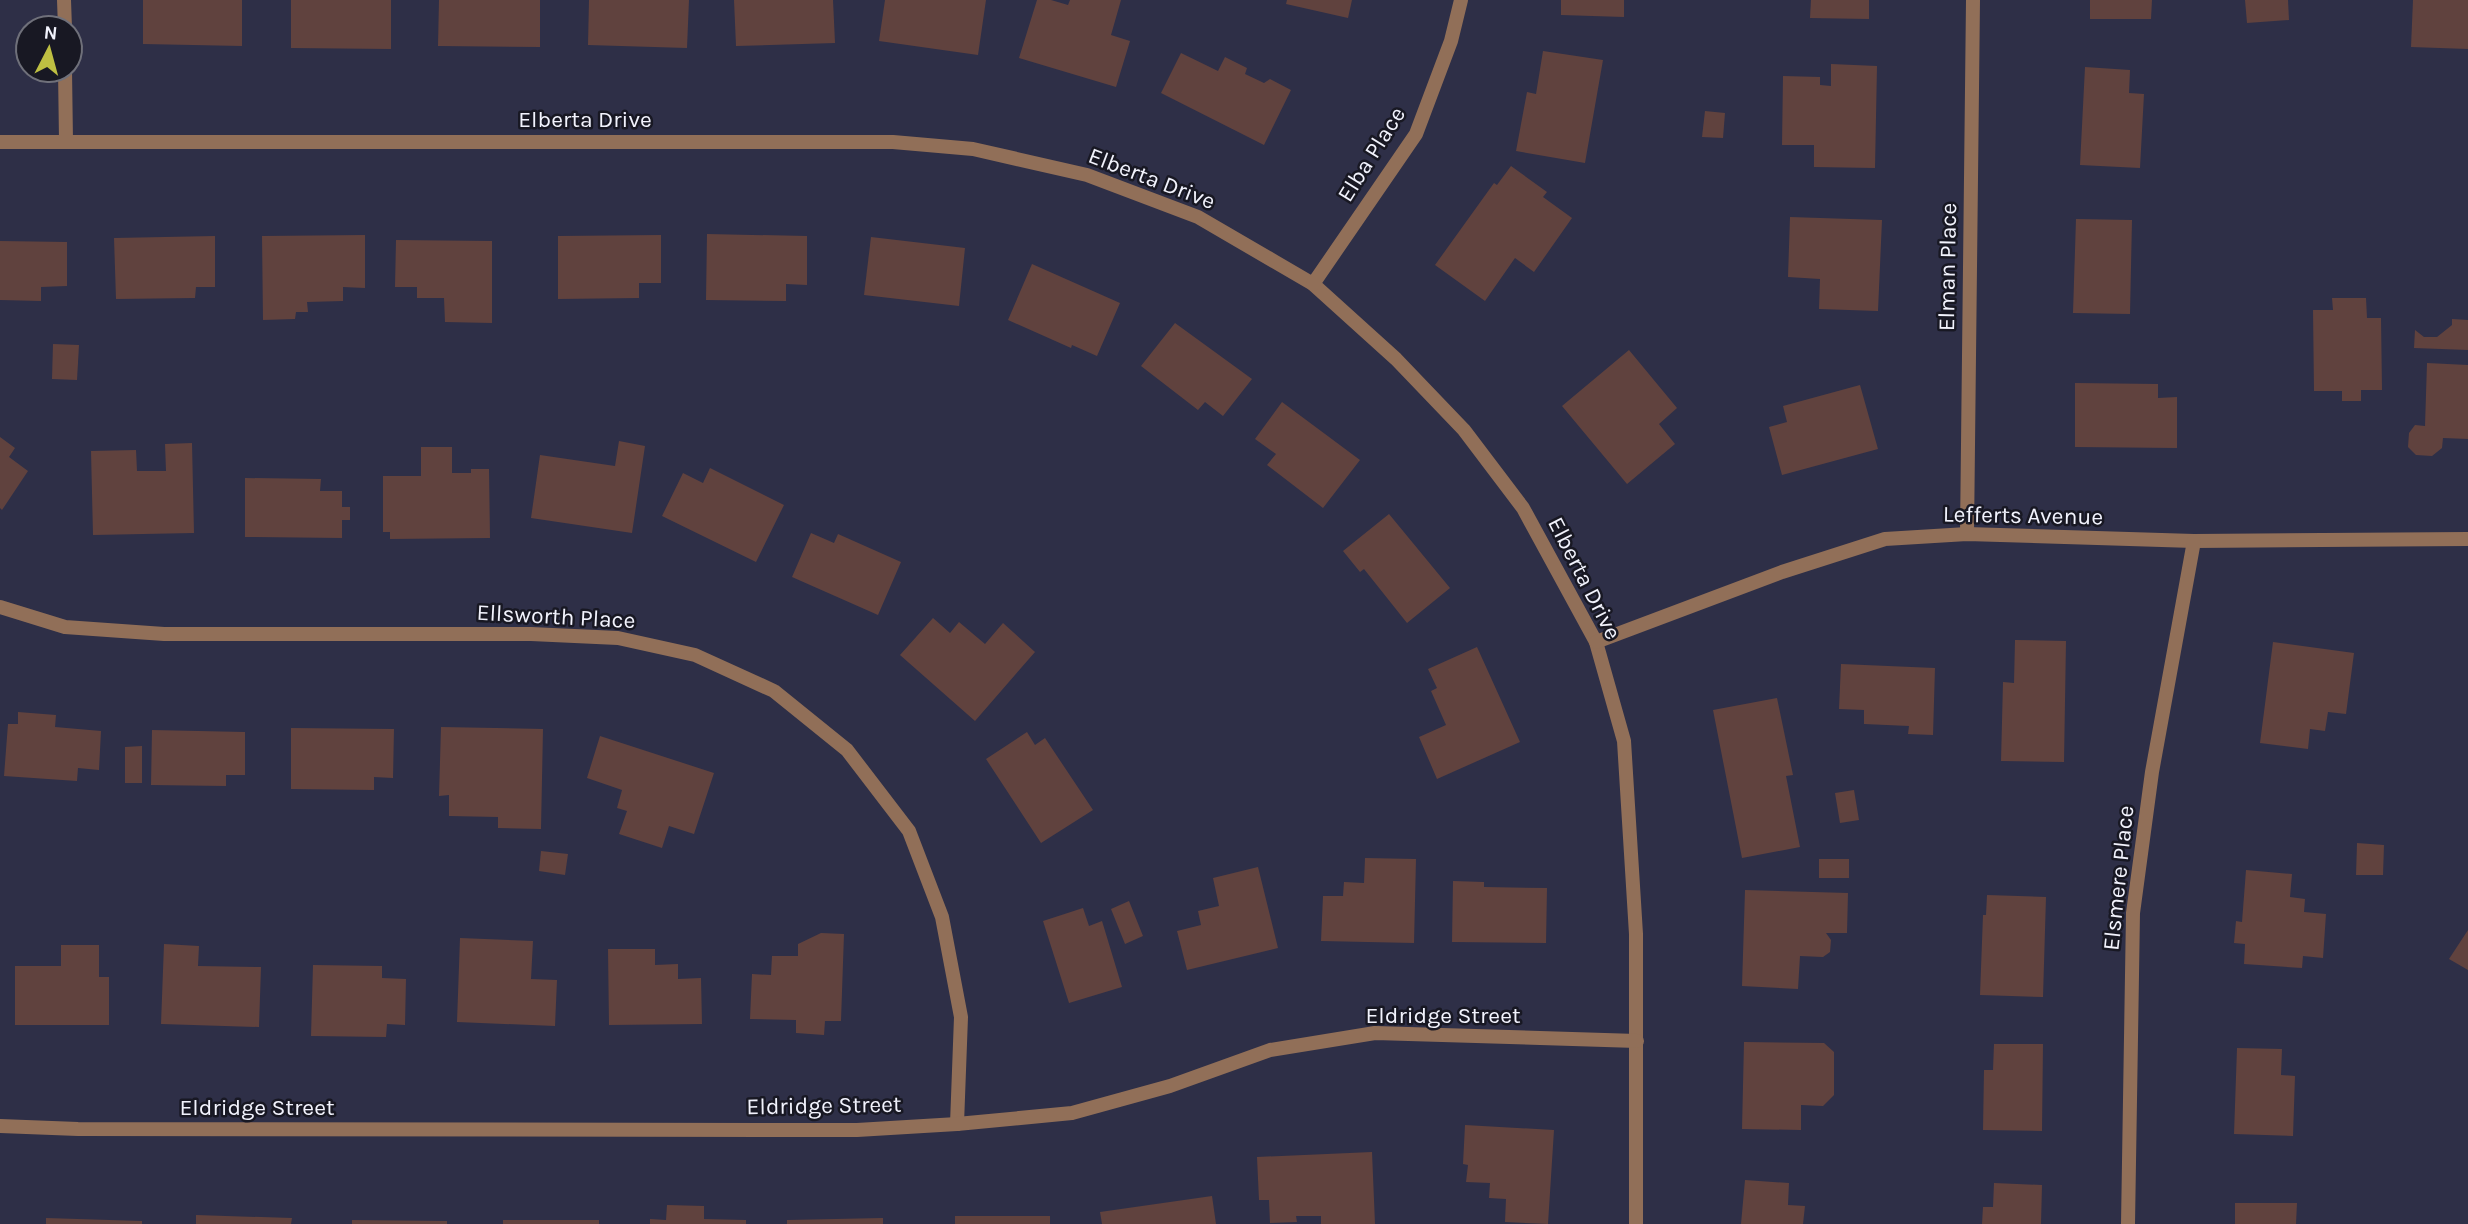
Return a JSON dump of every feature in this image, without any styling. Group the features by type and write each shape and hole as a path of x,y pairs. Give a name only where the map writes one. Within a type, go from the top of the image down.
{"street":[{"name":"Elba Place","path":"1313,284 1416,134 1451,41 1461,0"},
{"name":"Elman Place","path":"1967,534 1973,0"},
{"path":"65,84 66,141"},
{"name":"Elberta Drive","path":"0,142 893,142 972,149 1087,175 1198,217 1313,284 1396,359 1464,430 1523,508 1596,642 1624,741 1636,934 1636,1224"},
{"name":"Lefferts Avenue","path":"1596,642 1782,572 1885,538 1967,534 2194,541 2468,539"},
{"name":"Elsmere Place","path":"2128,1224 2133,912 2152,772 2194,541"},
{"name":"Ellsworth Place","path":"0,607 65,627 164,634 531,634 618,638 695,655 774,691 847,750 909,831 942,917 961,1017 957,1124"},
{"name":"Eldridge Street","path":"0,1126 78,1129 858,1130 1072,1113 1170,1086 1270,1049 1375,1033 1637,1041"}],"building":[{"path":"143,0 242,0 242,46 143,44"},
{"path":"291,0 391,0 391,49 291,48"},
{"path":"439,0 540,0 540,47 438,46"},
{"path":"589,0 689,0 687,48 588,45"},
{"path":"734,0 833,0 835,43 736,46"},
{"path":"885,0 986,0 978,55 879,41"},
{"path":"1037,0 1051,0 1068,5 1070,0 1121,0 1111,35 1130,41 1116,87 1019,58"},
{"path":"1287,0 1352,0 1348,18 1286,4"},
{"path":"1561,0 1624,0 1624,17 1561,15"},
{"path":"1811,0 1869,0 1869,19 1810,18"},
{"path":"2090,0 2152,0 2151,19 2090,19"},
{"path":"2245,0 2288,0 2289,20 2247,23"},
{"path":"2413,0 2468,0 2468,49 2411,47"},
{"path":"1543,51 1603,60 1585,163 1516,151 1527,92 1536,94"},
{"path":"1181,53 1218,71 1225,57 1247,68 1245,74 1264,83 1270,79 1291,90 1264,145 1161,93"},
{"path":"1831,64 1877,66 1875,168 1814,167 1814,145 1782,145 1783,76 1820,77 1820,85 1831,86"},
{"path":"2085,67 2130,70 2129,93 2144,94 2140,168 2080,165"},
{"path":"1705,111 1725,113 1723,138 1702,137"},
{"path":"1511,166 1547,192 1543,197 1572,218 1534,272 1515,258 1485,301 1435,265 1494,183 1497,185"},
{"path":"1790,217 1882,220 1878,311 1819,309 1820,279 1788,277"},
{"path":"2076,219 2132,220 2130,314 2073,313"},
{"path":"707,234 807,236 807,285 786,284 786,301 706,300"},
{"path":"365,235 365,288 343,287 343,301 307,302 308,312 296,312 295,319 263,320 262,236"},
{"path":"661,235 661,283 639,283 639,298 558,299 558,236"},
{"path":"215,236 215,287 196,287 195,298 116,299 114,238"},
{"path":"871,237 965,248 959,306 864,295"},
{"path":"396,240 492,241 492,323 445,322 444,298 417,298 417,287 395,287"},
{"path":"0,241 67,242 67,286 41,287 41,301 0,300"},
{"path":"1032,264 1120,303 1097,356 1072,345 1071,348 1008,320"},
{"path":"2332,298 2366,298 2367,318 2381,318 2382,390 2361,390 2361,401 2342,401 2342,391 2314,391 2313,310 2333,310"},
{"path":"2452,319 2468,320 2468,350 2414,348 2415,330 2424,337 2437,337 2452,325"},
{"path":"1175,323 1252,379 1223,416 1205,402 1198,410 1141,366"},
{"path":"53,344 79,345 77,380 52,379"},
{"path":"1629,350 1677,408 1659,424 1675,444 1627,484 1562,406"},
{"path":"2427,363 2468,365 2468,439 2443,438 2442,448 2432,456 2416,455 2408,447 2409,433 2415,425 2425,426"},
{"path":"2075,383 2158,384 2158,398 2177,397 2177,448 2075,447"},
{"path":"1860,385 1878,449 1782,475 1769,427 1787,422 1783,406"},
{"path":"1282,402 1360,460 1323,508 1267,465 1276,454 1255,439"},
{"path":"0,437 15,448 9,457 28,471 2,510 0,508"},
{"path":"619,441 645,446 632,533 531,518 540,455 615,466"},
{"path":"192,443 194,533 93,535 91,451 136,450 137,471 166,471 165,444"},
{"path":"421,447 452,447 452,473 489,469 490,538 390,539 390,532 383,532 383,476 421,476"},
{"path":"710,468 784,505 756,562 662,516 683,473 703,483"},
{"path":"245,478 321,479 320,491 342,491 342,507 350,507 350,520 342,520 342,538 245,537"},
{"path":"1389,514 1450,588 1407,623 1364,569 1360,572 1343,551"},
{"path":"811,533 834,543 838,534 901,562 878,615 792,577"},
{"path":"933,618 950,633 959,622 985,644 1003,623 1035,652 975,721 900,655"},
{"path":"2015,640 2066,641 2064,762 2001,761 2003,682 2014,683"},
{"path":"2273,642 2354,653 2346,714 2328,712 2325,731 2310,729 2308,749 2260,743"},
{"path":"1477,647 1520,742 1437,779 1419,737 1446,725 1431,691 1437,688 1428,669"},
{"path":"1841,664 1935,668 1933,735 1908,734 1909,726 1864,724 1864,710 1839,709"},
{"path":"1777,698 1793,775 1786,776 1800,847 1742,858 1713,710"},
{"path":"18,712 56,715 55,727 101,731 99,770 78,768 77,781 4,776 8,724 18,724"},
{"path":"441,727 543,729 541,829 498,828 498,817 449,816 449,795 439,796"},
{"path":"291,728 394,729 393,778 374,777 374,790 291,789"},
{"path":"152,730 245,732 245,775 226,775 226,786 151,785"},
{"path":"1027,732 1035,745 1045,738 1093,810 1041,843 986,759"},
{"path":"600,736 714,773 694,834 669,826 662,848 619,834 627,811 617,808 622,790 587,778"},
{"path":"142,746 142,783 125,783 125,747"},
{"path":"1854,790 1859,820 1840,823 1835,793"},
{"path":"2357,843 2384,845 2383,875 2356,875"},
{"path":"541,851 568,854 565,875 539,871"},
{"path":"1365,858 1416,859 1414,943 1321,941 1323,896 1343,896 1344,882 1364,883"},
{"path":"1819,859 1849,859 1849,878 1819,878"},
{"path":"1258,867 1278,948 1187,970 1177,931 1201,925 1198,911 1219,906 1213,878"},
{"path":"2246,870 2292,874 2290,897 2305,899 2304,912 2326,914 2323,958 2303,956 2302,968 2244,964 2245,944 2234,943 2236,921 2242,922"},
{"path":"1453,881 1484,882 1484,887 1547,888 1546,943 1452,942"},
{"path":"1745,890 1848,893 1847,933 1826,933 1831,940 1830,952 1823,957 1800,956 1798,989 1742,986"},
{"path":"1987,895 2046,897 2043,997 1980,995 1983,915 1986,915"},
{"path":"1129,901 1143,936 1125,944 1111,909"},
{"path":"1083,908 1089,926 1102,921 1122,987 1069,1003 1043,921"},
{"path":"2468,930 2468,970 2449,959"},
{"path":"821,933 844,934 841,1021 825,1021 824,1035 796,1033 796,1020 750,1019 752,974 771,975 772,956 798,956 798,944"},
{"path":"460,938 533,941 531,979 557,980 555,1026 457,1022"},
{"path":"164,944 199,946 198,966 261,967 259,1027 161,1024"},
{"path":"61,945 99,945 99,977 109,977 109,1025 15,1025 15,966 61,966"},
{"path":"608,949 655,949 655,965 678,964 678,979 701,978 702,1024 609,1025"},
{"path":"313,965 382,966 382,978 406,979 405,1025 387,1024 386,1037 311,1036"},
{"path":"1744,1042 1824,1043 1834,1052 1834,1095 1823,1106 1801,1105 1801,1130 1742,1129"},
{"path":"1994,1044 2043,1044 2042,1131 1983,1130 1984,1070 1993,1070"},
{"path":"2237,1048 2282,1049 2281,1075 2295,1076 2293,1136 2234,1134"},
{"path":"1465,1125 1554,1130 1548,1224 1505,1222 1506,1199 1489,1198 1490,1183 1466,1182 1468,1165 1463,1164"},
{"path":"1372,1152 1375,1224 1321,1224 1321,1216 1296,1216 1297,1222 1270,1223 1269,1200 1259,1200 1257,1157"},
{"path":"1745,1180 1789,1183 1788,1205 1805,1206 1803,1224 1741,1224"},
{"path":"1994,1183 2042,1185 2041,1224 1982,1224 1983,1207 1993,1207"},
{"path":"1212,1196 1216,1224 1102,1224 1100,1212"},
{"path":"2235,1203 2297,1203 2296,1224 2235,1224"},
{"path":"667,1205 704,1206 704,1219 746,1220 746,1224 650,1224 650,1219 666,1220"},
{"path":"196,1215 292,1218 291,1224 196,1224"},
{"path":"955,1216 1050,1216 1050,1224 955,1224"},
{"path":"46,1218 142,1221 142,1224 46,1224"},
{"path":"883,1218 883,1224 787,1224 787,1220"},
{"path":"352,1220 447,1221 447,1224 352,1224"},
{"path":"503,1220 599,1220 599,1224 503,1224"}]}
